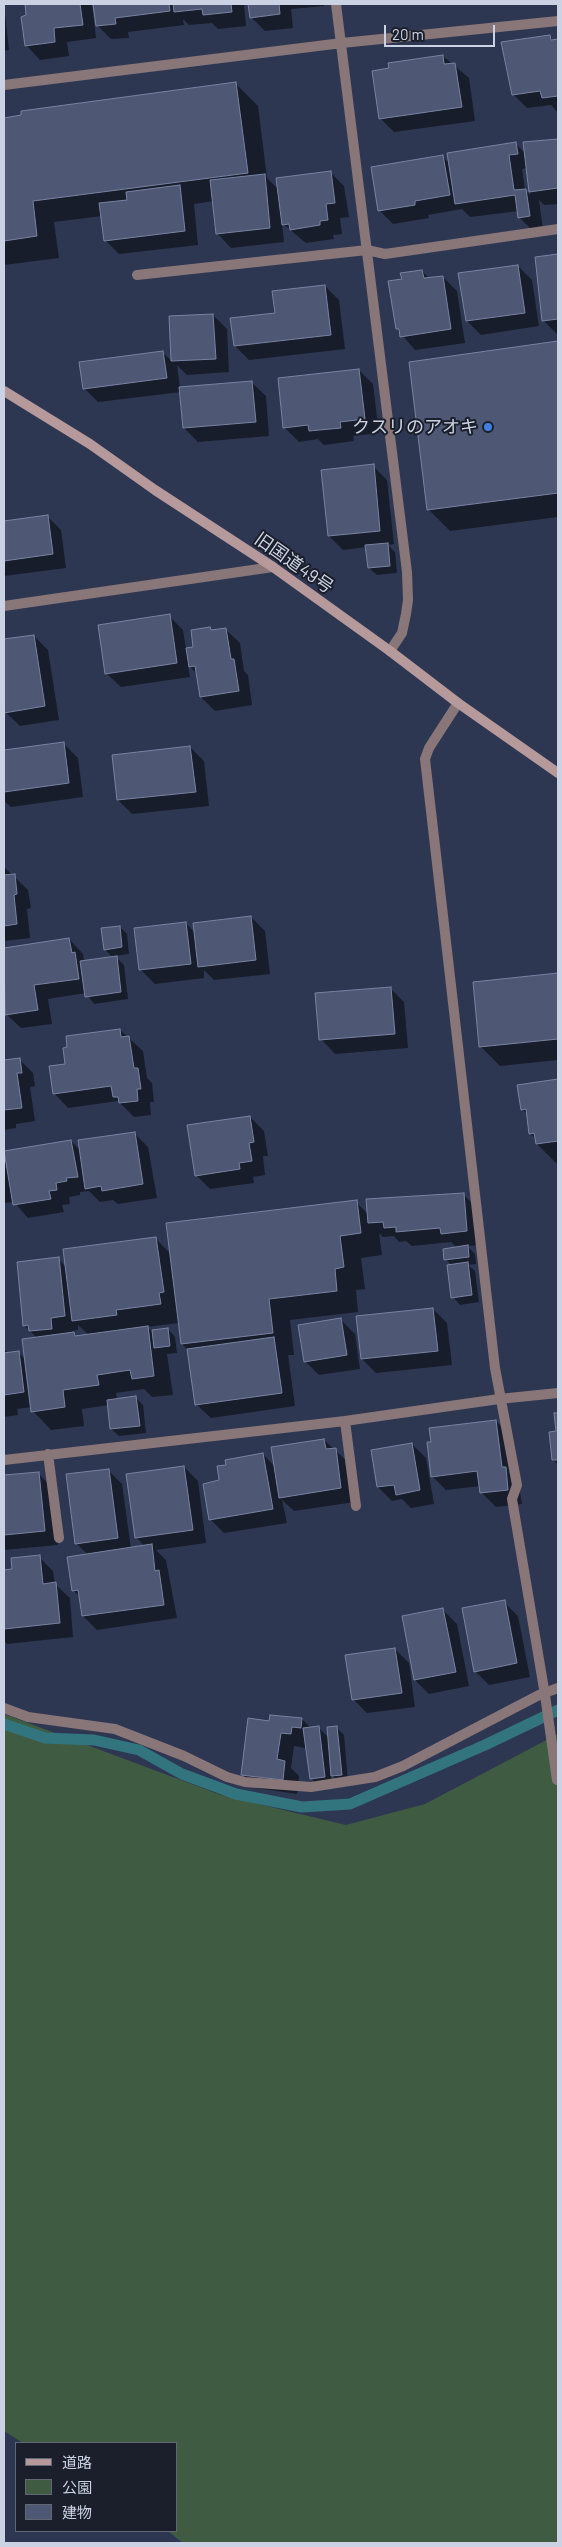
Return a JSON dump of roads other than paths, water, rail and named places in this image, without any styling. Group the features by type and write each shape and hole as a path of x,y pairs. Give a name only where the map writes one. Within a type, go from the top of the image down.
{"street":[{"path":"336,4 406,572 408,600 404,624 402,633 390,651"},
{"path":"4,85 342,43 558,21"},
{"path":"137,275 367,250 385,254 558,229"},
{"name":"旧国道49号","path":"4,391 90,444 155,490 273,567 390,651 458,703 558,773"},
{"path":"4,606 273,567"},
{"path":"458,703 429,748 425,759 499,1399 517,1485 512,1499 557,1780"},
{"path":"4,1460 346,1421 499,1399 558,1393"},
{"path":"346,1421 356,1506"},
{"path":"48,1454 59,1538"},
{"path":"4,1708 28,1717 115,1729 184,1756 227,1777 245,1782 310,1787 375,1777 403,1766 558,1688"}],"waterway":[{"path":"4,1724 45,1738 94,1740 139,1750 182,1774 236,1794 302,1807 350,1804 485,1745 558,1710"}],"place":[{"name":"クスリのアオキ","path":"488,427"}]}
